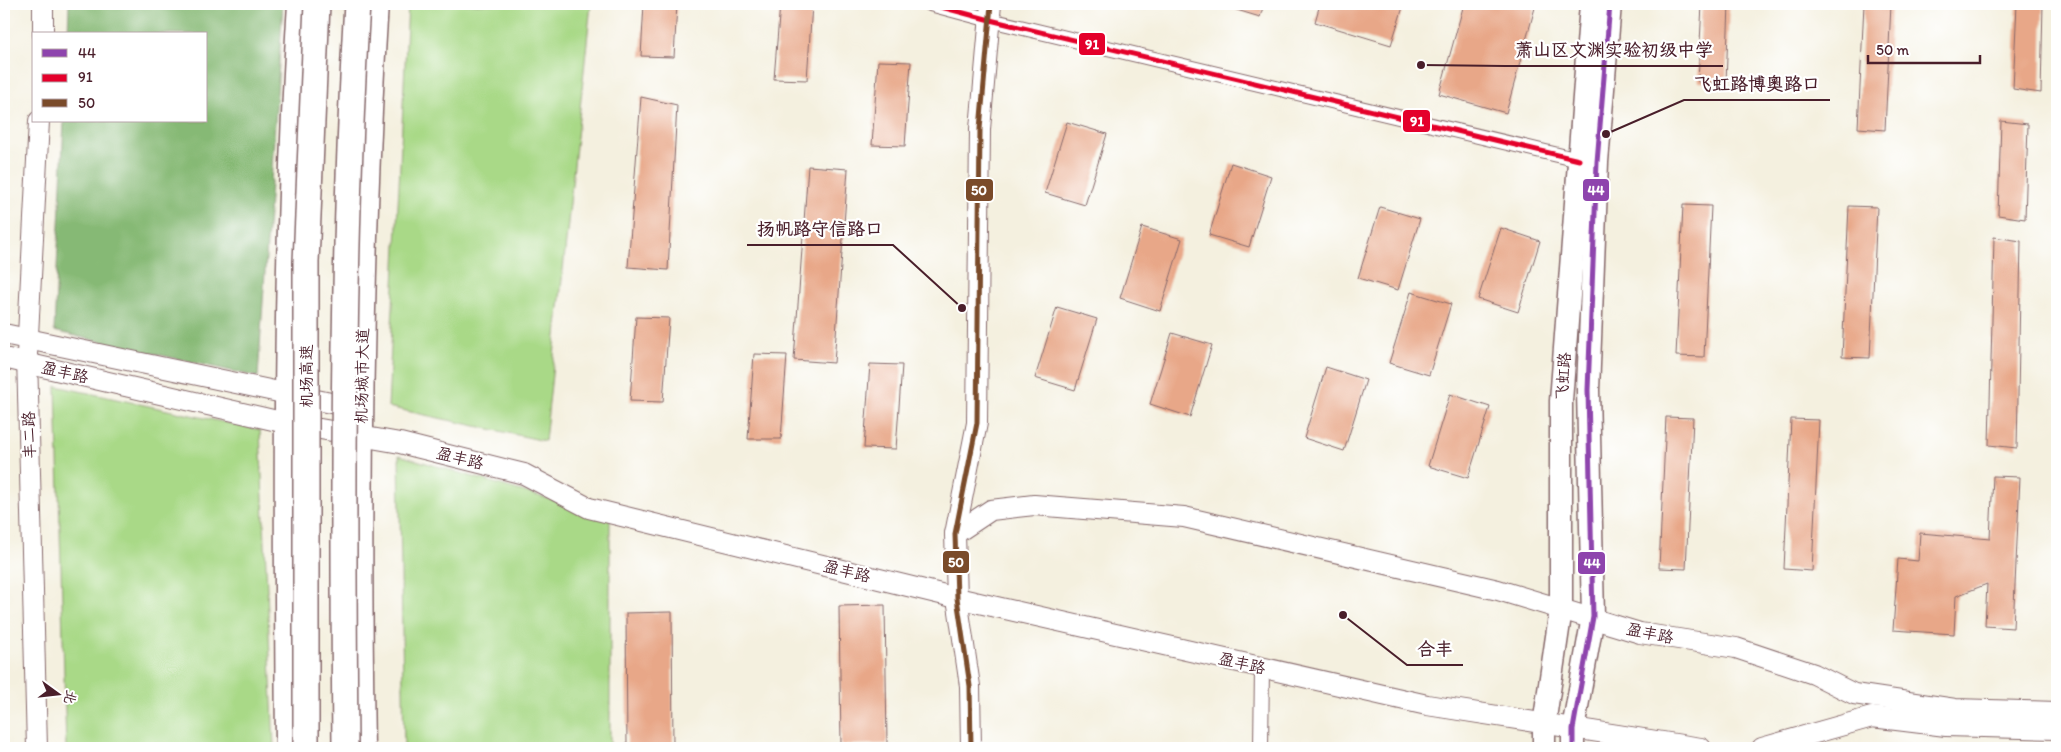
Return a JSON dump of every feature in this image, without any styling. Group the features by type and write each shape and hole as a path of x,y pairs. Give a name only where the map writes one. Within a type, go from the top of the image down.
{"highway":[{"name":"机场高速","path":"306,748 306,262 317,4"},
{"path":"345,748 343,528 346,259 357,4"}],"main road":[{"path":"43,4 43,32"},
{"path":"287,748 286,423 288,260 299,4"},
{"name":"机场城市大道","path":"363,748 360,435 364,256 376,4"},
{"name":"飞虹路","path":"1544,748 1544,725 1561,609 1561,401 1591,4"},
{"name":"飞虹路","path":"1573,739 1593,617 1588,390 1597,162 1610,4"},
{"path":"971,748 970,686 957,598 954,534 977,423 980,129 990,12"},
{"name":"丰二路","path":"38,748 28,338 39,122"},
{"name":"盈丰路","path":"4,334 361,410"},
{"name":"盈丰路","path":"4,358 286,423 360,435 524,474 589,508 957,598 1427,705 1544,725 1573,739 1701,748"},
{"name":"盈丰路","path":"954,534 991,510 1034,504 1184,517 1498,590 1593,617 1640,633 1736,648 1814,674 1854,694 1955,709 2057,712"},
{"path":"1762,748 1872,717 1946,726 2057,729"}],"street":[{"path":"930,4 990,12 1579,160"},
{"path":"1261,748 1262,668"}],"green space":[{"path":"69,4 283,4 258,377 54,331 64,122 208,122 208,32 68,32"},
{"path":"408,4 591,4 545,441 388,407"},
{"path":"56,386 260,430 274,748 66,748"},
{"path":"399,455 610,517 610,748 404,748"}],"building":[{"path":"644,4 677,4 674,57 641,56"},
{"path":"780,4 812,4 807,80 774,79"},
{"path":"1227,4 1264,4 1260,17 1227,7"},
{"path":"1320,4 1404,4 1391,45 1315,22"},
{"path":"1464,4 1536,4 1506,113 1439,94"},
{"path":"1702,4 1729,4 1726,83 1698,82"},
{"path":"1864,4 1891,4 1885,130 1858,128"},
{"path":"2017,4 2043,4 2041,93 2013,89"},
{"path":"878,61 911,62 905,146 872,145"},
{"path":"641,97 677,105 668,270 628,267"},
{"path":"2001,121 2028,124 2025,219 1998,215"},
{"path":"1067,122 1107,134 1085,205 1045,193"},
{"path":"1231,163 1271,176 1249,247 1209,235"},
{"path":"808,166 848,169 834,363 794,360"},
{"path":"1683,205 1711,206 1704,357 1676,356"},
{"path":"1849,206 1877,207 1870,358 1842,357"},
{"path":"1380,207 1420,219 1398,290 1358,278"},
{"path":"1142,227 1182,239 1160,311 1120,298"},
{"path":"1501,228 1540,241 1518,312 1478,299"},
{"path":"1994,237 2021,241 2017,448 1989,445"},
{"path":"1411,292 1451,304 1429,375 1389,363"},
{"path":"1057,307 1097,319 1075,390 1035,378"},
{"path":"636,317 669,318 663,402 630,401"},
{"path":"1172,333 1212,345 1190,417 1150,404"},
{"path":"754,354 787,355 781,439 748,439"},
{"path":"870,364 902,365 896,449 864,448"},
{"path":"1326,367 1366,380 1344,451 1304,438"},
{"path":"1450,394 1490,407 1468,478 1428,466"},
{"path":"1666,417 1693,418 1686,569 1659,568"},
{"path":"1791,419 1819,420 1812,571 1784,569"},
{"path":"1993,476 2020,477 2013,628 1985,626 1987,584 1956,596 1954,634 1893,630 1898,559 1918,561 1920,533 1990,539"},
{"path":"885,605 887,744 841,745 839,606"},
{"path":"672,612 673,748 627,748 626,613"}],"transit line":[{"name":"91","path":"930,4 990,20 1579,160"},
{"name":"50","path":"971,748 970,686 957,598 955,534 977,423 980,129 991,4"},
{"name":"44","path":"1573,748 1573,729 1593,617 1588,390 1597,162 1610,4"}],"place":[{"name":"萧山区文渊实验初级中学","path":"1421,65"},
{"name":"飞虹路博奥路口","path":"1606,134"},
{"name":"扬帆路守信路口","path":"962,308"},
{"name":"合丰","path":"1343,615"}]}
